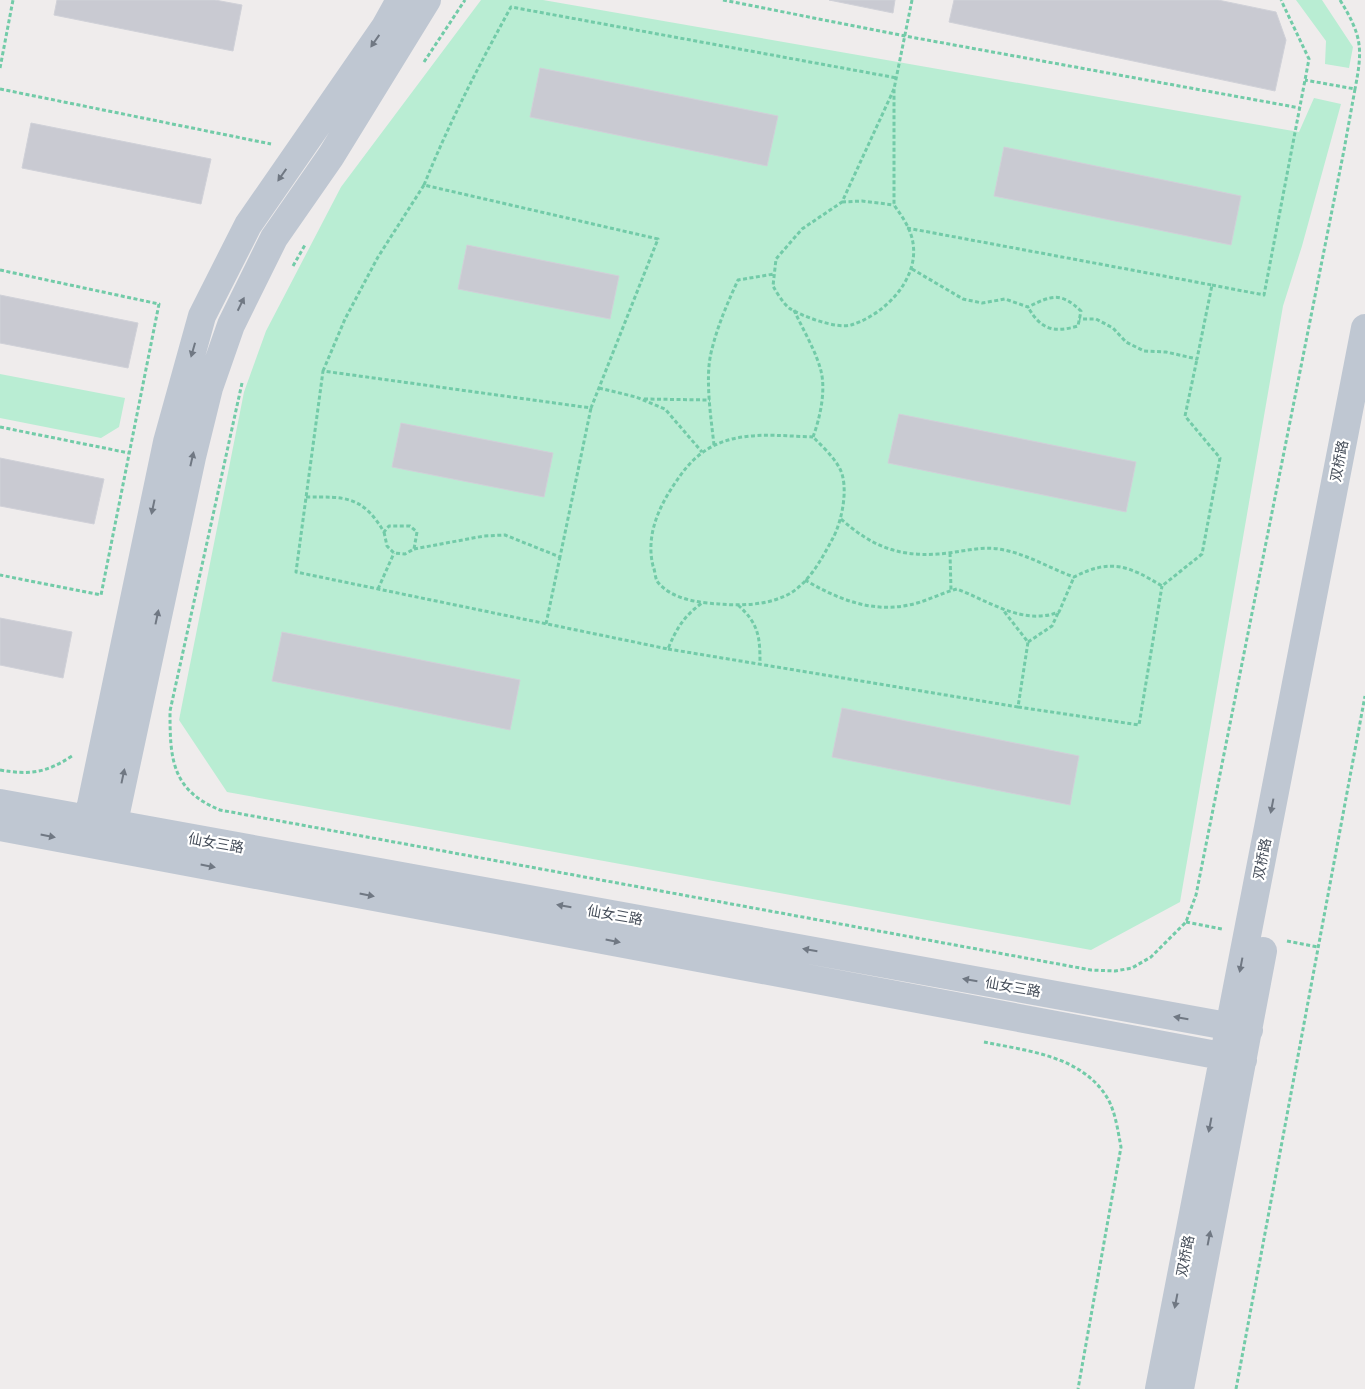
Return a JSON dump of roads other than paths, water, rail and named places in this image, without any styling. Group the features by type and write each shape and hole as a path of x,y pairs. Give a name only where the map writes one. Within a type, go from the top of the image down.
{"street":[{"path":"98,833 167,442 202,316 248,225 384,27 400,0"},
{"path":"98,833 209,388 231,325 274,238 331,156 427,0"},
{"name":"双桥路","path":"1239,1028 1365,328"},
{"name":"双桥路","path":"1159,1389 1233,1057 1365,412"},
{"name":"仙女三路","path":"0,803 98,833 1233,1057"},
{"name":"仙女三路","path":"0,827 98,833 1239,1028"},
{"name":"双桥路","path":"1180,1389 1233,1057"}]}
